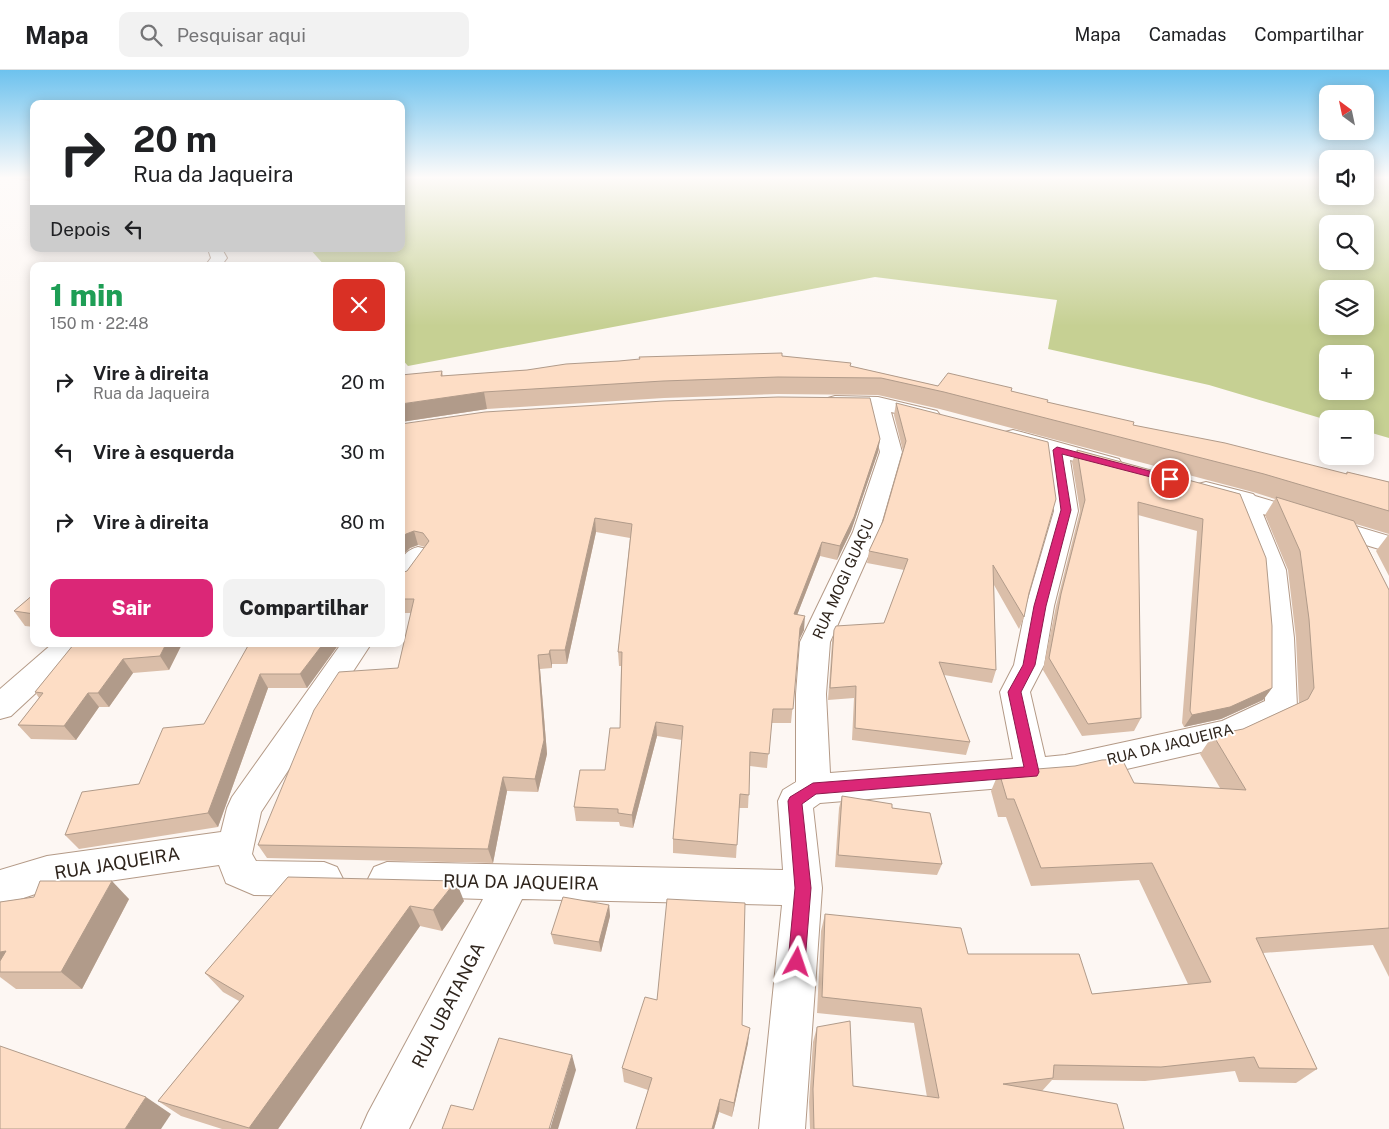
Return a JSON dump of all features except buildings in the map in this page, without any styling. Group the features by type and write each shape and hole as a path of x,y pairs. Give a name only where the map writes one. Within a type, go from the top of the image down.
{"street":[{"path":"817,402 878,403 949,419"},
{"name":"RUA MOGI GUAÇU","path":"813,789 811,694 815,642 866,532 891,452 878,403"},
{"path":"994,432 1132,470"},
{"path":"1032,772 1015,692 1029,665 1040,606 1066,510 1057,450"},
{"path":"1188,484 1245,499 1389,544"},
{"name":"RUA DA JAQUEIRA","path":"813,789 1065,769 1228,733 1281,707 1280,638 1273,570 1245,499"},
{"path":"1354,534 1366,558"},
{"path":"405,573 418,555"},
{"path":"0,707 68,647"},
{"path":"237,858 244,808 354,647"},
{"path":"782,1129 803,888 795,801 813,789"},
{"name":"RUA DA JAQUEIRA","path":"237,858 254,878 512,881 803,888"},
{"name":"RUA JAQUEIRA","path":"0,888 47,874 237,858"},
{"name":"RUA UBATANGA","path":"384,1129 512,881"}],"green space":[{"path":"405,227 1319,227 1319,270 1374,270 1374,227 1389,227 1389,438 1374,434 1374,410 1319,410 1319,418 1209,385 1048,349 1057,300 875,277 408,366 405,363 405,262 321,262 313,252 405,252"}],"route":[{"path":"797,962 803,888 795,801 813,789 1032,772 1015,692 1029,665 1040,606 1066,510 1057,450 1170,479"}]}
